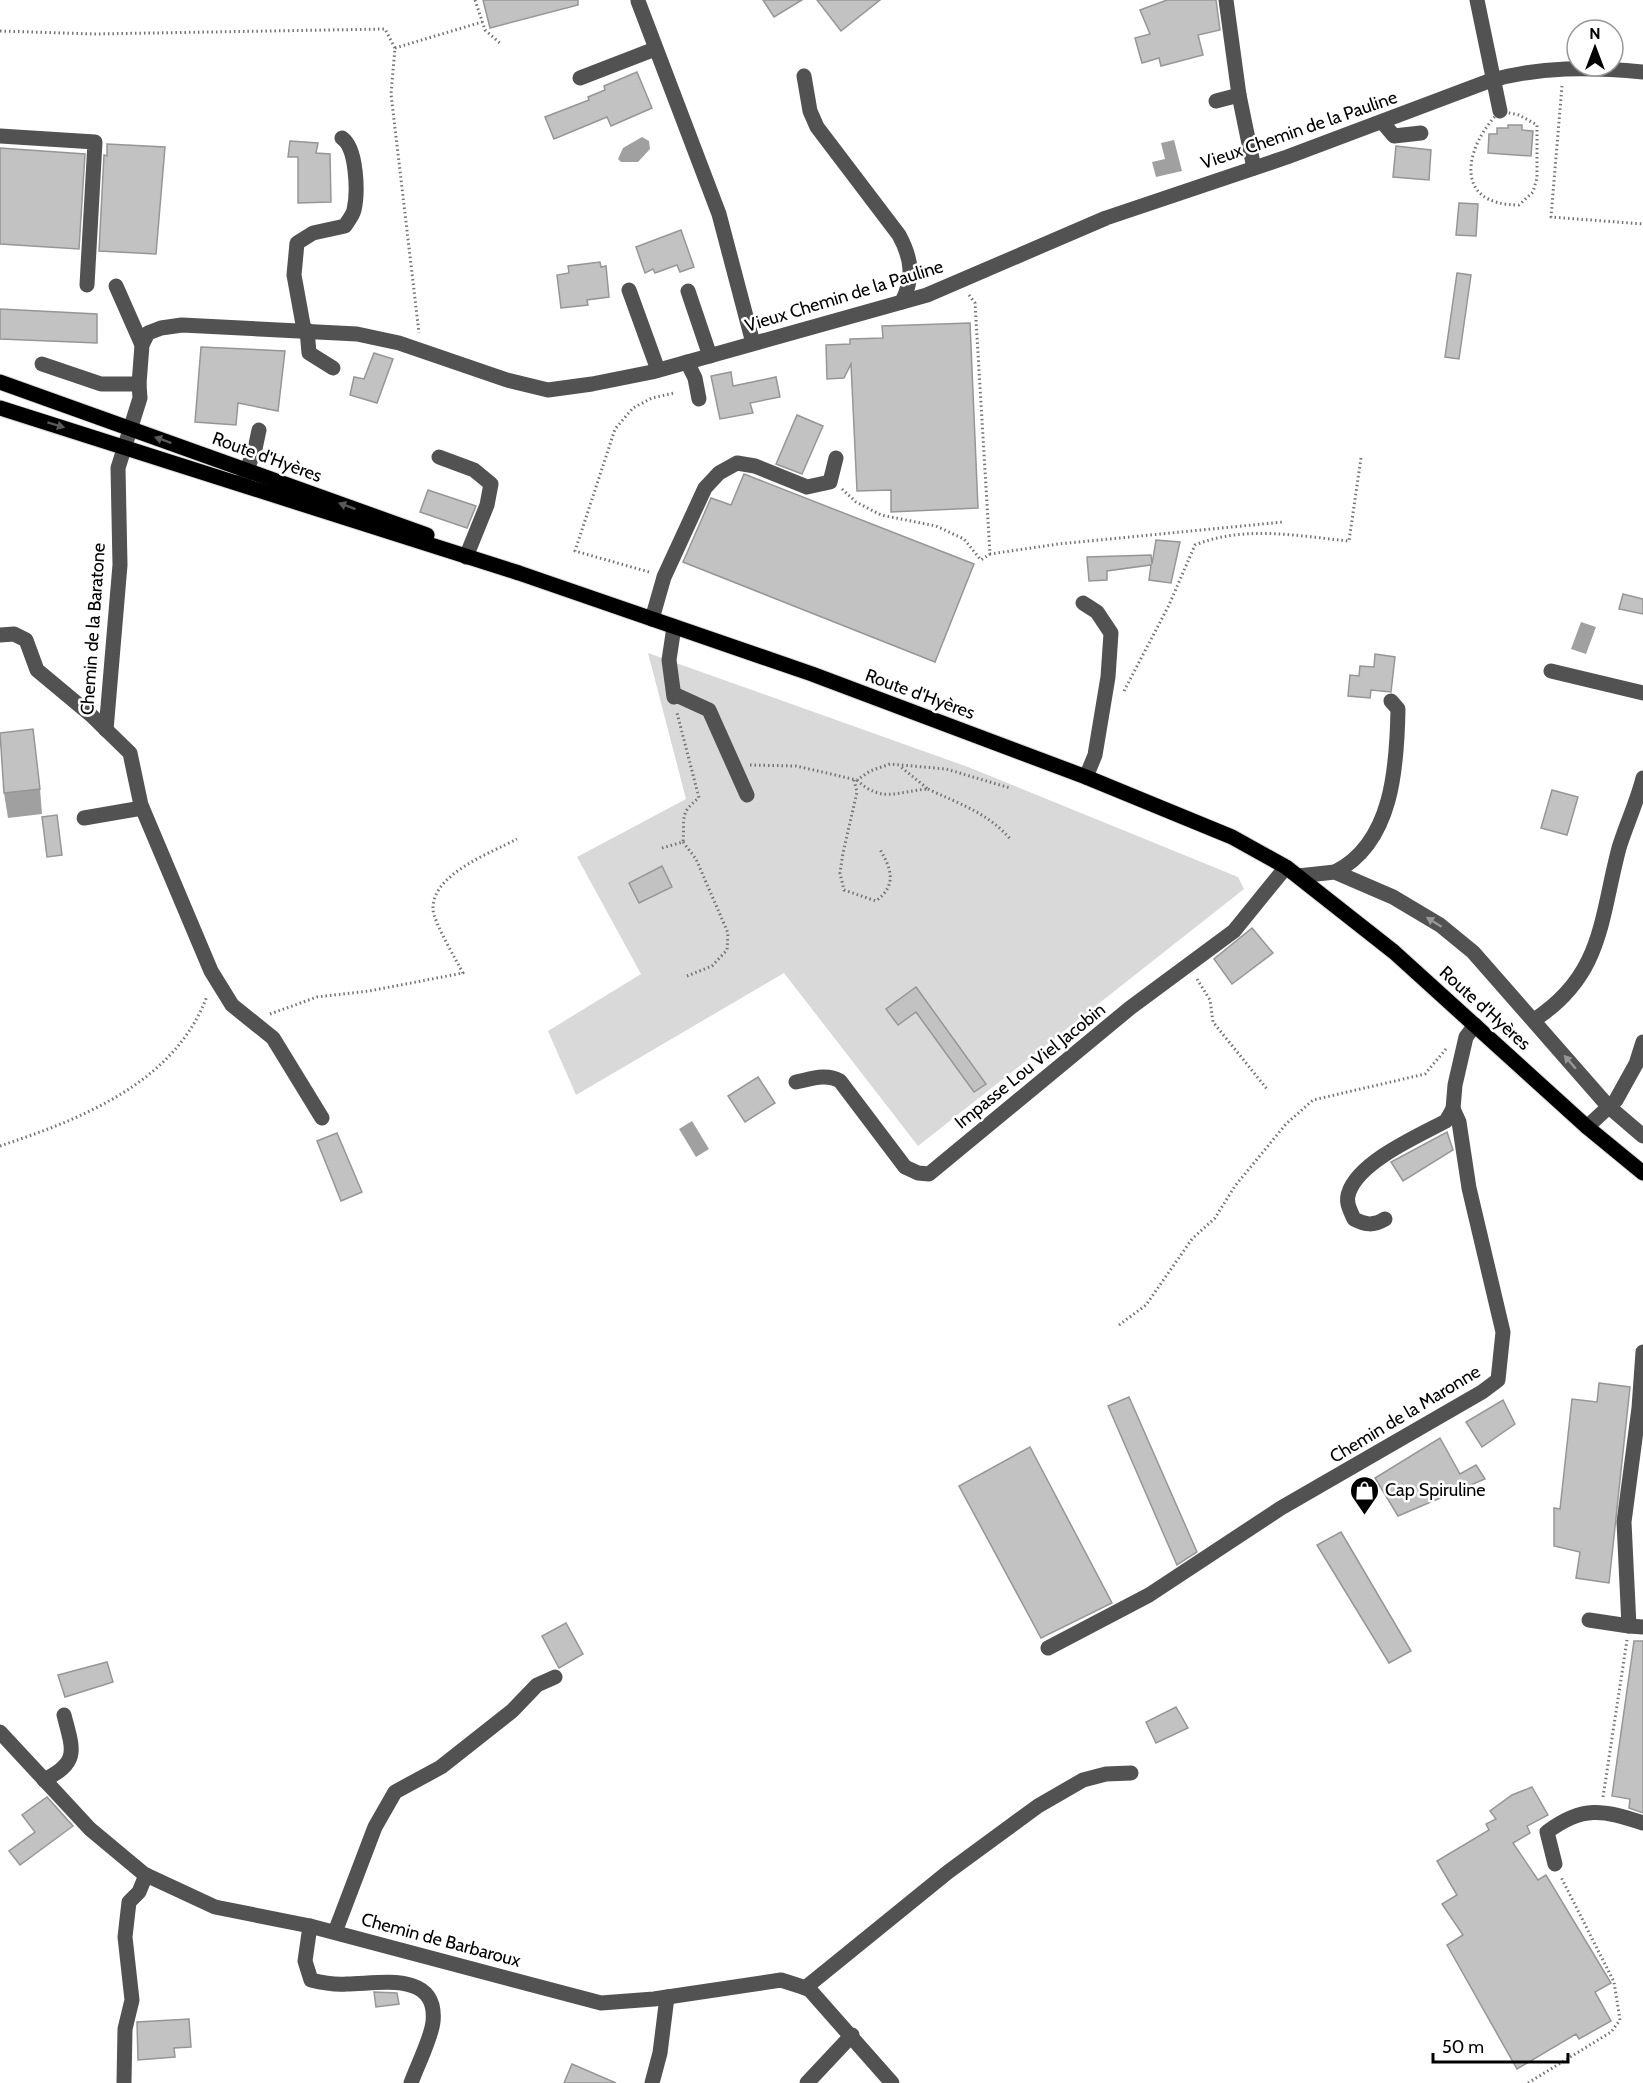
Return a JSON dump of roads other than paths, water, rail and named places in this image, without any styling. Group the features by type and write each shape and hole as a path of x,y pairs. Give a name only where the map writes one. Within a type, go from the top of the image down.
{"main road":[{"name":"Route d'Hyères","path":"0,382 247,470 519,573 812,674 1086,777 1232,837 1292,872 1394,952 1587,1127 1643,1173"},
{"name":"Route d'Hyères","path":"0,408 125,446 241,486 468,553"}],"street":[{"path":"1226,0 1239,95 1254,168"},
{"path":"1477,0 1500,111"},
{"path":"638,1 719,214 753,343"},
{"path":"580,78 655,49"},
{"name":"Vieux Chemin de la Pauline","path":"142,345 148,333 160,328 182,325 357,334 422,352 507,380 548,390 592,384 658,370 902,302 952,284 1106,218 1383,123 1492,80 1522,72 1564,69 1643,72"},
{"path":"804,75 810,111 817,127 899,235 907,250 911,267 909,286 902,302"},
{"path":"1216,101 1239,95"},
{"path":"1383,123 1394,136 1421,133"},
{"path":"0,136 95,142 87,285"},
{"path":"333,368 309,353 294,275 297,243 313,233 345,226 354,211 355,162 346,141 342,138"},
{"path":"42,364 101,384 139,384 142,345 116,286"},
{"path":"629,290 658,370"},
{"path":"688,291 710,356"},
{"path":"687,362 695,378 699,399"},
{"name":"Chemin de la Baratone","path":"139,384 141,398 118,468 120,565 106,730 130,753 142,808 211,971 232,1005 273,1038 322,1118"},
{"path":"241,486 255,449 259,430"},
{"path":"439,457 474,470 491,484 487,505 468,553"},
{"path":"651,619 664,577 705,488 719,472 737,463 755,466 807,487 830,482 836,458"},
{"path":"1083,603 1097,612 1111,633 1108,677 1095,755 1086,777"},
{"path":"674,627 669,660 674,696 709,710 747,795"},
{"path":"0,635 15,634 26,640 37,670 106,730"},
{"path":"1551,671 1643,693"},
{"path":"1335,873 1359,855 1377,833 1387,800 1397,730 1398,709 1391,701"},
{"path":"1534,1020 1559,1002 1582,973 1598,941 1619,848 1643,778"},
{"path":"84,818 142,808"},
{"name":"Route d'Hyères","path":"1292,872 1335,873 1393,897 1440,926 1473,952 1608,1106 1643,1136"},
{"name":"Impasse Lou Viel Jacobin","path":"796,1082 833,1076 840,1081 905,1167 918,1173 930,1174 1103,1030 1234,931 1292,872"},
{"name":"Chemin de la Maronne","path":"1048,1648 1149,1595 1281,1508 1320,1488 1404,1435 1475,1397 1498,1380 1503,1332 1469,1188 1459,1122 1453,1110 1455,1084 1466,1037 1475,1025"},
{"path":"1587,1127 1616,1100 1631,1073 1643,1042"},
{"path":"1385,1219 1376,1224 1365,1225 1354,1219 1348,1204 1349,1192 1360,1173 1446,1121 1453,1110"},
{"path":"1589,1620 1636,1627 1624,1522 1639,1408 1643,1352"},
{"path":"334,1932 375,1827 395,1792 441,1767 512,1711 537,1685 555,1677"},
{"path":"44,1780 64,1770 73,1750 64,1715"},
{"name":"Chemin de Barbaroux","path":"0,1732 90,1829 146,1875 215,1907 310,1926 601,2003 667,1997 781,1980 809,1989 892,2083"},
{"path":"805,1988 948,1872 1038,1806 1083,1780 1106,1774 1131,1773"},
{"path":"1555,1864 1547,1832 1563,1820 1588,1811 1601,1811 1643,1823"},
{"path":"124,2083 125,2029 132,2000 127,1969 126,1929 129,1902 139,1892 146,1875"},
{"path":"310,1926 305,1961 311,1980 326,1984 402,1981 422,1990 430,2005 433,2022 411,2083"},
{"path":"652,2083 660,2053 667,1997"},
{"path":"807,2083 852,2035"}],"place":[{"name":"Cap Spiruline","path":"1364,1516"}]}
